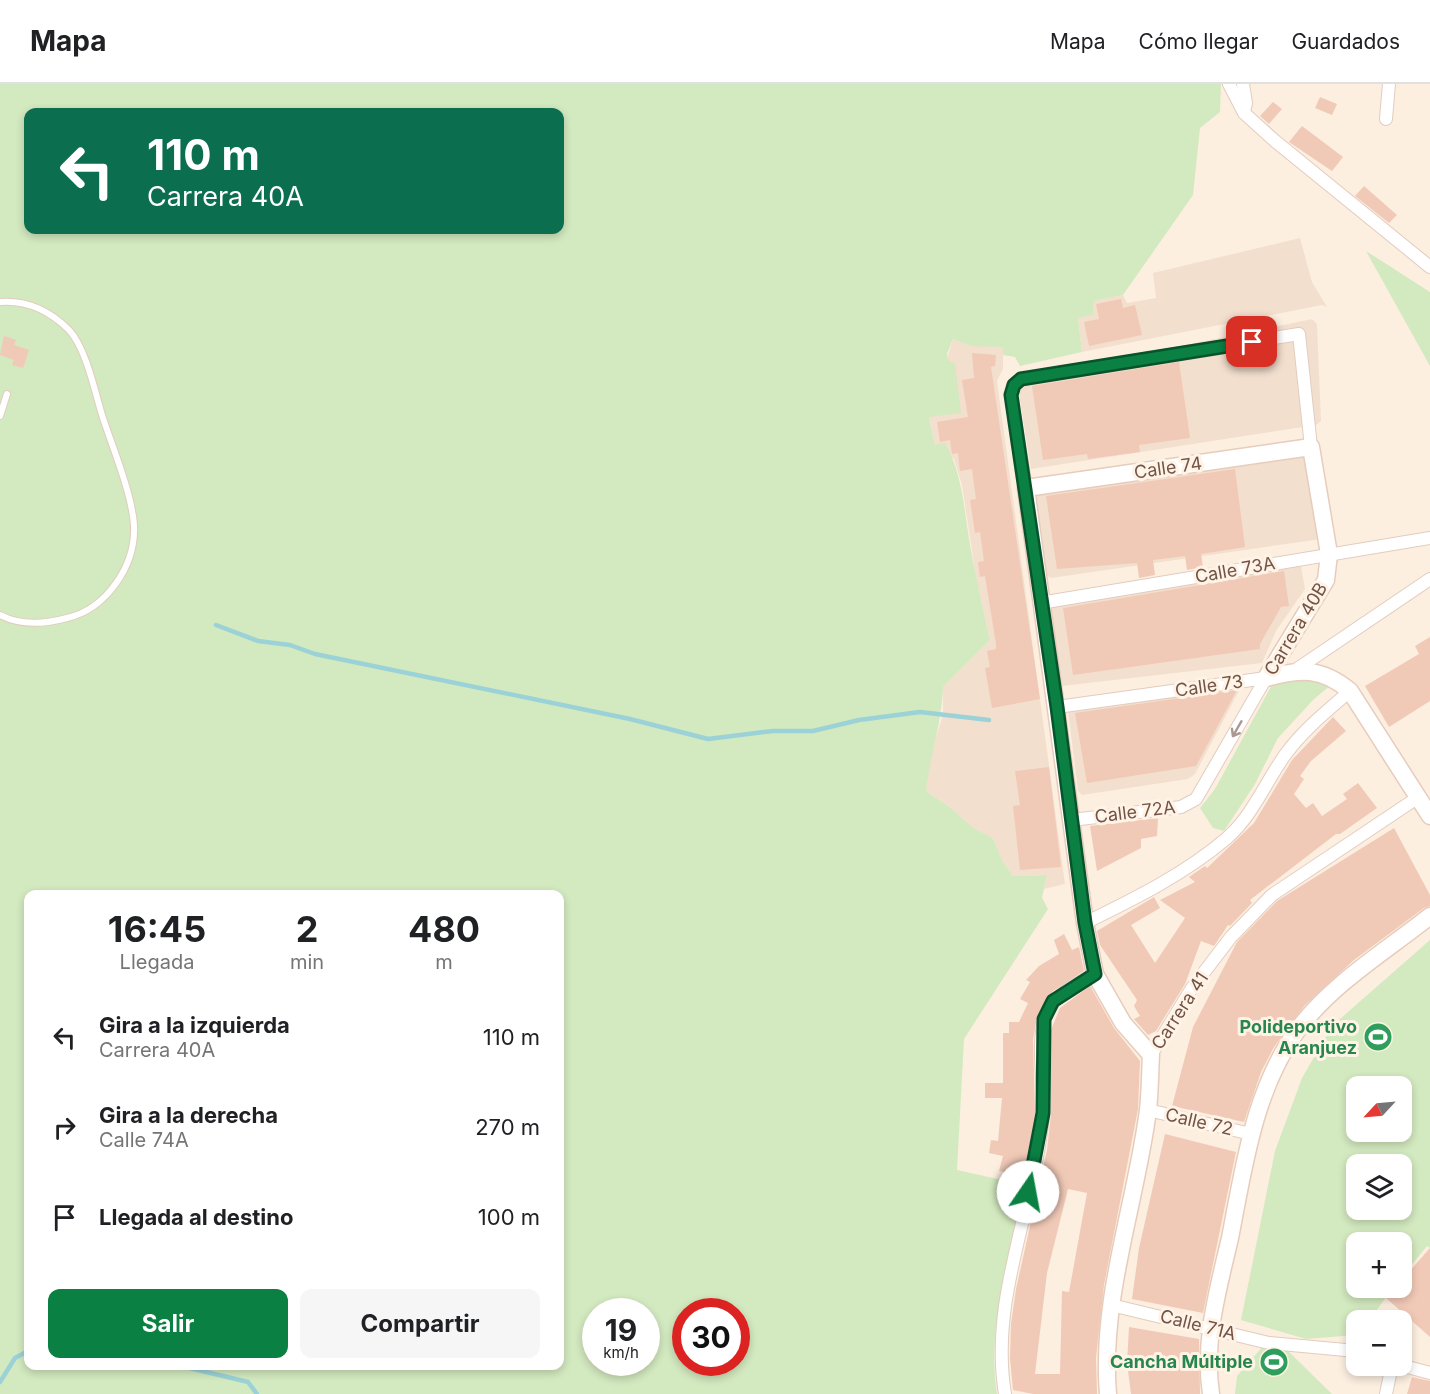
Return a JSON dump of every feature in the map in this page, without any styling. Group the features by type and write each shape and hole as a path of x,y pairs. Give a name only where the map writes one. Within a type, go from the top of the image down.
{"street":[{"path":"1229,84 1244,113 1283,148 1430,267"},
{"path":"1243,84 1246,103 1244,113"},
{"path":"1386,119 1389,84"},
{"name":"Carrera 40B","path":"1026,488 1011,395 1014,385 1021,379 1299,334 1311,447 1329,554 1326,580 1196,799"},
{"name":"Calle 74","path":"1026,488 1311,447"},
{"path":"1026,488 1085,923 1095,974 1123,1023 1151,1055"},
{"name":"Calle 73A","path":"1040,603 1430,538"},
{"path":"1294,670 1430,579"},
{"name":"Calle 73","path":"1057,707 1266,678 1294,670 1334,678 1350,691 1430,816"},
{"path":"1085,923 1142,896 1227,837 1252,810 1283,757 1302,733 1350,691"},
{"name":"Carrera 41","path":"1108,1394 1106,1372 1111,1305 1148,1110 1151,1055 1192,988 1231,938 1272,895 1417,798"},
{"name":"Calle 72A","path":"1072,820 1181,807 1196,799"},
{"path":"1211,1394 1207,1364 1211,1327 1251,1134 1272,1074 1299,1028 1329,996 1430,916"},
{"path":"1005,1394 1001,1372 1003,1310 1043,1113 1044,1019 1053,1001 1095,974"},
{"name":"Calle 72","path":"1148,1110 1251,1134"},
{"name":"Calle 71A","path":"1111,1305 1211,1327 1269,1343 1346,1350"},
{"path":"1412,1368 1430,1373"},
{"path":"1386,1394 1390,1376"}],"lane":[{"path":"0,302 15,301 44,310 71,332 86,362 134,526 128,562 110,593 79,615 43,624 0,615"},
{"path":"0,416 7,394"}],"shaded area":[{"path":"1300,238 1312,282 1327,307 1322,305 1082,352 1078,318 1093,315 1094,301 1123,295 1127,303 1156,298 1153,273"},
{"path":"1312,319 1317,324 1321,421 1316,425 1031,469 1018,388 1026,378"},
{"path":"953,339 970,346 1003,346 1003,369 997,381 1065,884 1044,889 1047,875 1013,876 1003,862 993,838 972,827 951,808 926,791 929,762 943,714 943,687 990,640 976,577 962,485 954,459 935,445 929,416"},
{"path":"1313,443 1321,539 1051,578 1044,574 1032,491"},
{"path":"1300,561 1305,589 1276,631 1262,663 1062,686 1050,597 1056,594"},
{"path":"1243,683 1195,774 1188,779 1082,795 1078,791 1068,711"}],"green space":[{"path":"0,84 1221,84 1220,112 1200,128 1193,195 1123,295 1094,301 1093,315 1078,318 1082,352 1020,366 1015,357 1003,355 1003,347 970,346 953,339 947,354 948,360 955,364 961,413 929,417 935,445 945,443 956,468 990,640 943,687 926,791 951,808 972,827 993,838 1003,862 1013,876 1047,875 1042,898 1048,909 964,1039 957,1170 1025,1185 997,1316 994,1368 997,1394 0,1394"},
{"path":"1366,251 1430,292 1430,366"},
{"path":"1298,675 1331,685 1314,699 1278,738 1255,784 1224,831 1213,828 1200,808 1215,789 1273,683"},
{"path":"1430,940 1430,1248 1427,1246 1412,1264 1412,1232 1346,1232 1346,1298 1385,1298 1377,1310 1346,1310 1346,1336 1306,1339 1241,1320 1275,1151 1302,1078 1332,1026"},
{"name":"Cancha Múltiple","path":"1263,1346 1285,1348 1332,1394 1235,1394 1237,1376"}],"building":[{"path":"1320,97 1337,104 1332,115 1315,108"},
{"path":"1273,102 1282,109 1269,124 1260,116"},
{"path":"1302,126 1343,157 1332,171 1289,142"},
{"path":"1364,186 1397,215 1389,223 1355,196"},
{"path":"1121,299 1123,308 1135,305 1142,335 1089,346 1084,322 1099,319 1096,304"},
{"path":"4,336 16,340 14,345 29,350 23,368 12,365 14,360 0,355"},
{"path":"972,353 996,355 995,366 991,367 1040,699 992,708 985,668 990,667 987,651 996,649 996,644 985,576 980,577 978,562 984,561 980,532 975,533 970,500 976,499 972,469 960,471 958,453 952,454 950,440 940,442 937,422 968,417 962,380 974,378"},
{"path":"1179,362 1190,438 1139,445 1140,452 1088,459 1087,454 1043,460 1032,386"},
{"path":"1235,469 1245,547 1201,554 1203,567 1187,570 1185,556 1153,560 1155,575 1139,578 1137,563 1057,569 1046,496"},
{"path":"1284,571 1289,606 1281,607 1260,644 1260,649 1073,675 1063,608"},
{"path":"1430,637 1430,701 1389,727 1365,686 1419,654 1415,646"},
{"path":"1237,690 1196,766 1087,783 1075,713"},
{"path":"1333,717 1346,731 1311,761 1300,776 1304,779 1294,794 1306,808 1313,803 1322,816 1347,799 1343,794 1358,783 1377,808 1340,834 1336,834 1250,900 1252,903 1230,926 1228,925 1214,946 1201,941 1185,984 1156,1031 1148,1035 1134,1019 1140,1016 1134,1006 1137,1000 1100,945 1097,931 1154,897 1160,908 1131,925 1155,963 1185,918 1160,900 1195,882 1189,877 1205,866 1207,868 1254,823 1292,760"},
{"path":"1049,767 1061,867 1020,870 1013,806 1020,805 1015,771"},
{"path":"1158,818 1157,836 1141,839 1141,848 1097,871 1090,826"},
{"path":"1394,828 1430,895 1430,906 1424,908 1354,960 1305,1005 1274,1047 1261,1072 1244,1122 1172,1106 1193,1027 1237,942 1277,901"},
{"path":"1064,934 1072,950 1079,947 1084,971 1053,991 1037,1016 1033,1040 1035,1113 1024,1177 999,1171 1003,1156 989,1153 991,1140 998,1141 1002,1098 985,1098 985,1083 1003,1083 1003,1033 1009,1033 1009,1022 1019,1022 1028,1003 1020,999 1030,982 1026,980 1039,966 1059,954 1054,940"},
{"path":"1090,986 1114,1028 1140,1061 1138,1109 1104,1285 1096,1358 1097,1394 1033,1394 1013,1390 1010,1358 1011,1324 1016,1289 1047,1150 1051,1114 1051,1030 1060,1008","holes":["1068,1189 1087,1193 1069,1292 1062,1291 1060,1374 1035,1374 1047,1273"]},
{"path":"1165,1134 1236,1152 1203,1313 1132,1299 1139,1248"},
{"path":"1430,1248 1430,1337 1412,1321 1412,1310 1400,1310 1386,1298 1412,1298 1412,1268"},
{"path":"1129,1327 1199,1339 1200,1394 1131,1394 1127,1363"},
{"path":"1412,1377 1430,1381 1430,1394 1407,1394"}],"waterway":[{"path":"216,625 258,641 290,645 315,654 630,719 708,739 773,731 813,731 859,720 920,712 989,720"},
{"path":"0,1382 15,1358 24,1353"},
{"path":"198,1370 248,1382 257,1394"}],"place":[{"name":"Polideportivo Aranjuez","path":"1378,1037"},
{"name":"Cancha Múltiple","path":"1274,1362"}],"route":[{"path":"1028,1192 1043,1113 1044,1019 1053,1001 1066,990 1095,974 1085,923 1057,707 1011,395 1014,385 1021,379 1252,342"}]}
